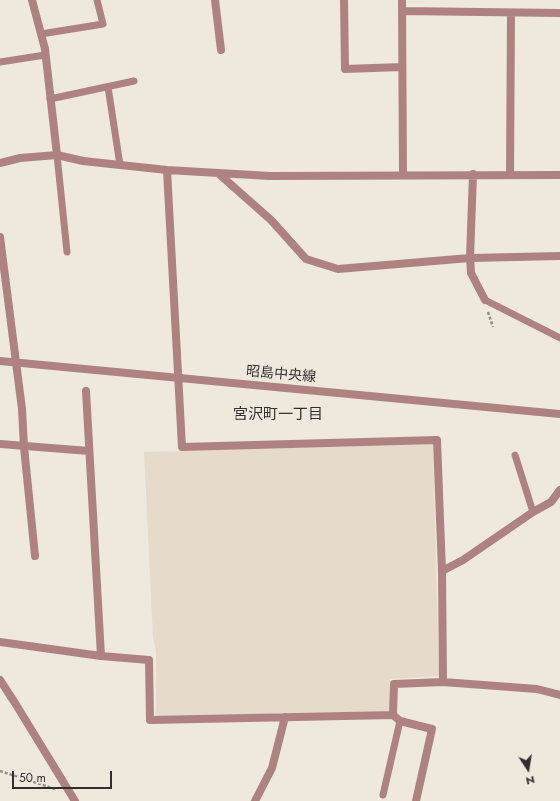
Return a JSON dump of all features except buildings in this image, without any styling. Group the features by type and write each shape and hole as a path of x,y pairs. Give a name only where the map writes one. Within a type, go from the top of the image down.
{"street":[{"path":"32,0 45,56 57,155"},
{"path":"215,0 221,50"},
{"path":"344,0 345,69 402,67"},
{"path":"402,0 403,174"},
{"path":"402,11 560,14"},
{"path":"510,175 511,13"},
{"path":"0,163 20,158 57,155 83,161 167,170 270,176 560,174"},
{"path":"167,170 182,447 437,440 442,571 443,682"},
{"path":"219,174 271,220 306,259 338,269 470,258 560,256"},
{"path":"474,174 470,258 471,273 485,300"},
{"path":"0,237 22,410 24,446 35,556"},
{"name":"昭島中央線","path":"0,361 560,414"},
{"path":"86,391 101,656"},
{"path":"0,444 89,451"},
{"path":"442,571 463,560 533,512 551,502 560,490"},
{"path":"0,642 101,656 149,660 150,720 285,717 396,718 432,728 416,801"},
{"path":"0,680 73,797"},
{"path":"396,718 394,684 443,682 537,689 560,695"},
{"path":"255,801 272,768 285,717"}],"lane":[{"path":"41,34 103,24 97,0"},
{"path":"0,62 45,56"},
{"path":"50,99 134,81"},
{"path":"108,87 120,165"},
{"path":"57,155 67,252"},
{"path":"485,300 560,338"},
{"path":"515,456 533,512"},
{"path":"383,796 396,718"}],"path":[{"path":"0,771 73,797"}],"shaded area":[{"path":"433,444 439,676 390,679 391,711 156,716 156,651 153,637 144,452"}],"district":[{"name":"宮沢町一丁目","path":"278,415"}]}
